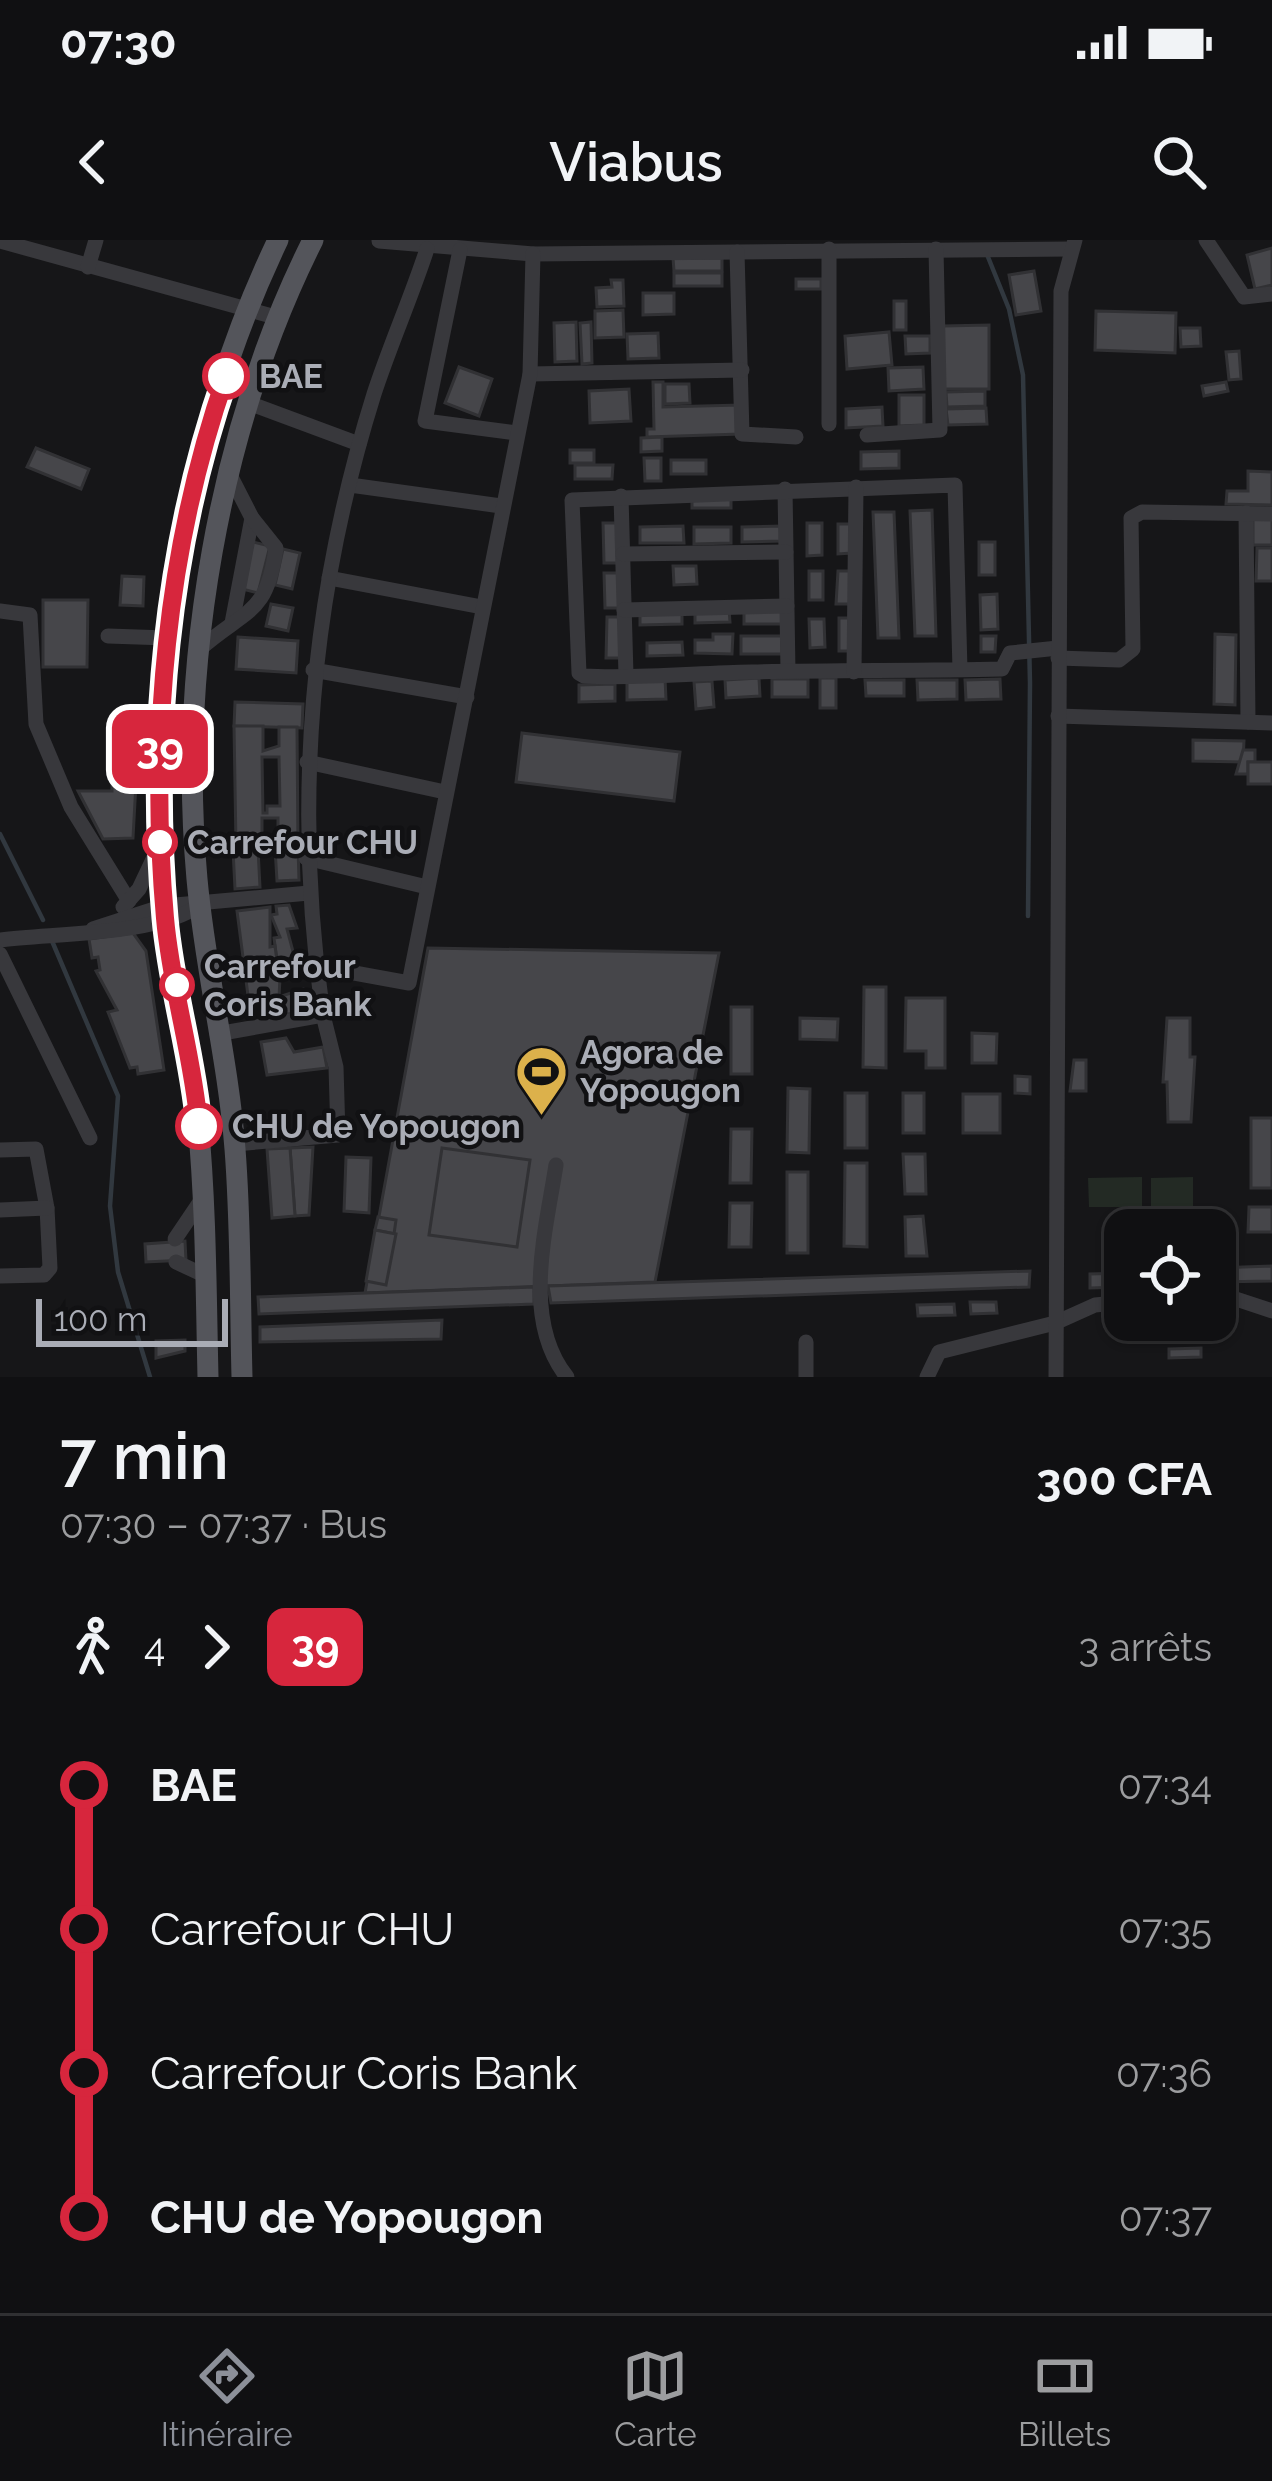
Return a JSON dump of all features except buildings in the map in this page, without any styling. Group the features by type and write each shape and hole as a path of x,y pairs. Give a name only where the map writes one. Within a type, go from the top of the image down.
{"main road":[{"path":"208,1377 198,1120 165,915 160,843 167,638 203,440 278,240"},
{"path":"242,1377 235,1144 200,904 194,754 202,648 230,477 279,318 314,240"},
{"path":"206,1271 241,1265"}],"street":[{"path":"88,267 96,240"},
{"path":"379,240 427,249 533,254 1073,244 1061,278 1056,1377"},
{"path":"1206,240 1244,297 1272,294"},
{"path":"0,241 279,318"},
{"path":"235,1144 329,1140 338,1135 336,1067 323,1015 306,858 313,670 359,444 427,249"},
{"path":"829,249 830,424"},
{"path":"867,435 940,430 936,249"},
{"path":"460,250 425,421 517,433"},
{"path":"737,252 742,434 796,437"},
{"path":"316,966 408,985 530,374 533,254"},
{"path":"530,374 742,370"},
{"path":"251,404 359,444"},
{"path":"202,648 265,599 276,548 252,518 230,477"},
{"path":"350,485 500,506"},
{"path":"854,672 856,487"},
{"path":"960,670 957,487 785,489 572,502 579,673 626,675 788,671 854,672 960,670 1003,669 1008,655 1029,649 1119,660 1133,649 1131,518 1142,512 1272,514"},
{"path":"785,489 788,671"},
{"path":"621,496 626,675"},
{"path":"1246,513 1249,722"},
{"path":"232,622 252,518"},
{"path":"623,554 786,552"},
{"path":"329,578 482,607"},
{"path":"624,610 787,606"},
{"path":"0,611 31,618 36,724 71,807 129,902"},
{"path":"108,636 167,638"},
{"path":"313,670 467,697"},
{"path":"1058,716 1272,722"},
{"path":"307,762 445,792"},
{"path":"93,929 129,902 151,869 160,843"},
{"path":"306,858 427,887"},
{"path":"0,940 93,929 200,904 309,893"},
{"path":"0,954 90,1138"},
{"path":"217,1034 323,1015"},
{"path":"0,1150 35,1149 47,1208 48,1273 0,1276"},
{"path":"556,1165 544,1243 543,1328 567,1377"},
{"path":"175,1239 202,1199"},
{"path":"0,1210 47,1208"},
{"path":"176,1262 206,1271"},
{"path":"1236,1299 1272,1311"},
{"path":"928,1377 940,1352 1055,1323 1104,1304"},
{"path":"806,1342 806,1377"}],"shaded area":[{"path":"1142,1177 1142,1207 1089,1207 1088,1178"},
{"path":"1193,1177 1193,1209 1151,1209 1151,1178"}],"waterway":[{"path":"988,257 1009,309 1023,375 1030,683 1028,916"},
{"path":"0,834 43,920"},
{"path":"52,941 118,1096 110,1206 118,1272 150,1377"}],"bus line":[{"name":"39","path":"199,1126 165,924 160,745 167,638 183,531 203,440 226,376"}],"place":[{"name":"BAE","path":"226,376"},
{"name":"Carrefour CHU","path":"160,842"},
{"name":"Carrefour Coris Bank","path":"177,985"},
{"name":"Agora de Yopougon","path":"541,1117"},
{"name":"CHU de Yopougon","path":"199,1126"}]}
